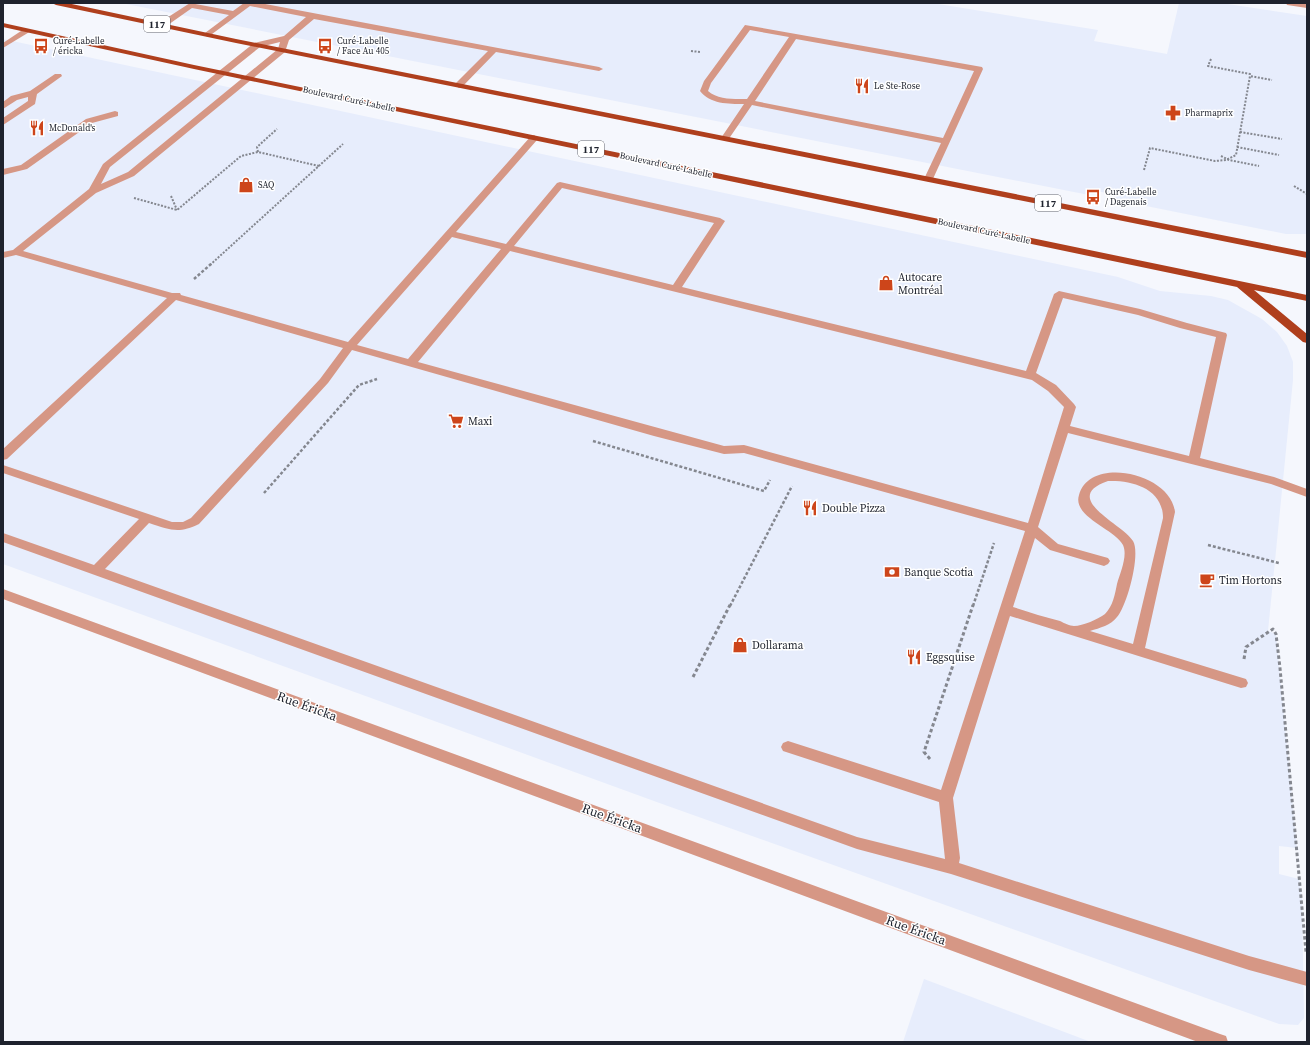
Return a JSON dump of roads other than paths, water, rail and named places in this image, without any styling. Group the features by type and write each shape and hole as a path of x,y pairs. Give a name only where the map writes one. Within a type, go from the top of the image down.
{"main road":[{"name":"117","path":"56,3 257,45 1307,255"},
{"name":"Boulevard Curé-Labelle","path":"3,25 223,73 1307,298"},
{"path":"1238,283 1284,319 1307,340"}],"street":[{"path":"208,35 249,3 599,70"},
{"path":"1290,3 1307,6"},
{"path":"162,25 191,5 235,14"},
{"path":"93,191 106,166 257,45 286,38 312,16"},
{"path":"929,179 946,141 978,68 748,27 704,87 704,91 707,95 714,98 749,102 946,141"},
{"path":"3,46 27,31"},
{"path":"725,138 794,36"},
{"path":"3,255 16,252 93,191 131,174 250,78 282,50 286,38"},
{"path":"458,85 494,50"},
{"path":"3,106 14,98 33,93 58,76"},
{"path":"3,122 32,102 33,93"},
{"path":"3,172 24,168 89,121 115,114"},
{"path":"3,469 172,526 185,526 195,521 324,381 350,346 534,138"},
{"path":"411,363 506,247 560,185 720,221 675,289"},
{"path":"450,233 1030,375 1041,380 1065,399 1070,407 1064,428 1033,530 946,798 953,858 951,867"},
{"path":"16,252 176,295 350,346 695,443 724,450 744,449 1033,530 1054,547 1104,561"},
{"path":"1030,375 1058,294 1140,312 1184,326 1222,335 1194,461"},
{"path":"3,456 176,295"},
{"path":"1064,428 1274,481 1307,493"},
{"path":"1074,631 1104,622 1114,614 1120,603 1131,553 1128,543 1122,534 1094,515 1085,506 1084,496 1088,488 1098,481 1111,477 1128,477 1141,481 1163,496 1169,507 1169,518 1138,651"},
{"path":"96,570 147,518"},
{"path":"3,537 857,843 951,867 1249,963 1307,979"},
{"name":"Rue Éricka","path":"3,594 1220,1042"},
{"path":"1007,610 1241,683"},
{"path":"788,747 946,798"}],"place":[{"name":"Curé-Labelle / éricka","path":"41,46"},
{"name":"Curé-Labelle / Face Au 405","path":"325,46"},
{"name":"Le Ste-Rose","path":"862,86"},
{"name":"Pharmaprix","path":"1173,113"},
{"name":"McDonald's","path":"37,128"},
{"name":"SAQ","path":"246,185"},
{"name":"Curé-Labelle / Dagenais","path":"1093,197"},
{"name":"Autocare Montréal","path":"886,283"},
{"name":"Maxi","path":"456,421"},
{"name":"Double Pizza","path":"810,508"},
{"name":"Banque Scotia","path":"892,572"},
{"name":"Tim Hortons","path":"1207,580"},
{"name":"Dollarama","path":"740,645"},
{"name":"Eggsquise","path":"914,657"}]}
